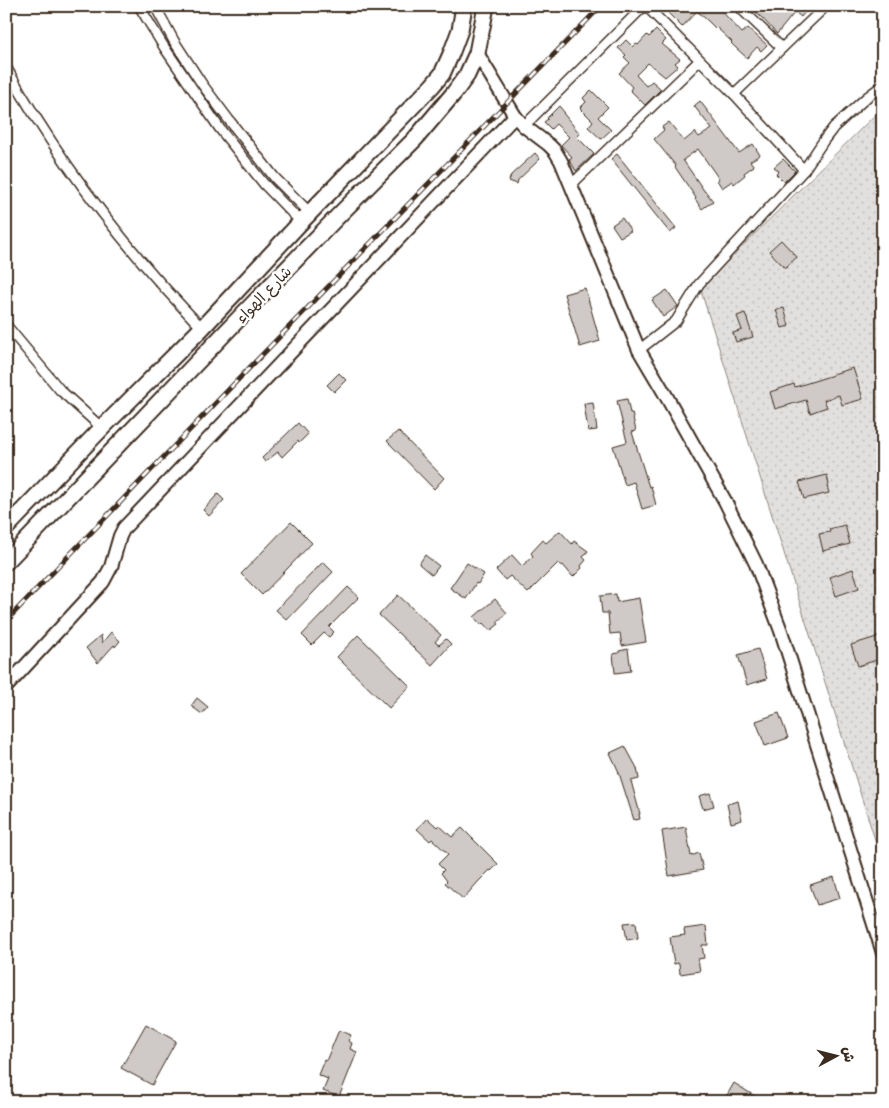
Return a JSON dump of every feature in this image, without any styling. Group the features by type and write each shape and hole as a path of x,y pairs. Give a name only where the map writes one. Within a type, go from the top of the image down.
{"main road":[{"name":"شارع الهواء","path":"6,528 202,328 305,217 422,98 442,74 460,30 464,6"},
{"name":"شارع الهواء","path":"6,562 301,254 415,139 454,94 467,75 477,53 486,6"}],"street":[{"path":"139,6 164,47 220,129 264,184 305,217"},
{"path":"155,6 174,41 202,84 305,217"},
{"path":"524,126 645,6 734,94 804,170"},
{"path":"738,6 782,48"},
{"path":"734,94 822,7"},
{"path":"477,53 515,116 524,126 549,145 561,161 638,350 720,492 756,564 781,631 883,953"},
{"path":"571,185 699,61"},
{"path":"6,67 45,132 95,202 143,263 202,328"},
{"path":"638,350 676,321 699,284 804,170 834,127 883,84"},
{"path":"6,686 103,582 111,567 124,528 515,116"},
{"path":"6,325 60,390 102,428"}],"shaded area":[{"path":"883,107 883,865 700,288"}],"building":[{"path":"675,6 717,6 742,33 748,28 767,45 761,51 757,47 747,58 697,11 682,27 668,13"},
{"path":"749,6 810,6 801,17 795,12 777,34"},
{"path":"656,30 666,40 662,44 680,59 675,63 678,66 665,77 648,63 636,75 646,86 652,81 661,89 645,105 630,90 632,87 619,73 630,63 624,57 626,55 618,48 626,40 633,47 636,44 638,45 647,35 649,37"},
{"path":"591,90 608,107 598,117 611,130 601,139 588,127 593,121 580,108 586,102 583,98"},
{"path":"700,101 739,153 753,144 760,155 750,161 754,166 744,173 745,175 734,184 732,181 722,188 717,180 719,179 698,149 683,160 713,201 702,209 676,166 654,139 664,130 662,127 669,122 684,141 695,132 699,137 712,129 694,106"},
{"path":"559,106 580,134 577,137 594,154 576,171 569,159 572,157 561,145 569,137 556,124 551,129 544,122"},
{"path":"535,153 540,159 518,180 517,184 509,181 511,175"},
{"path":"617,154 676,228 670,233 611,159"},
{"path":"783,159 795,171 784,182 776,174 779,171 774,167"},
{"path":"622,218 631,231 620,237 612,225"},
{"path":"781,240 797,257 785,268 769,251"},
{"path":"585,288 600,341 580,347 564,294"},
{"path":"667,290 678,306 663,317 652,300"},
{"path":"784,308 789,326 782,328 776,310"},
{"path":"745,313 753,337 736,342 733,333 742,330 737,316"},
{"path":"853,368 863,399 842,405 839,395 824,400 827,407 810,413 806,400 775,409 770,392 794,384 795,387"},
{"path":"339,373 346,380 334,392 327,385"},
{"path":"627,399 636,431 632,432 656,505 642,509 634,482 625,485 613,446 627,442 617,401"},
{"path":"593,403 597,430 588,431 584,404"},
{"path":"298,423 308,434 282,457 278,452 265,462 262,458"},
{"path":"398,431 444,478 434,489 387,441"},
{"path":"827,475 829,493 804,499 799,482"},
{"path":"218,494 224,500 209,516 203,510"},
{"path":"291,522 312,543 262,595 241,574"},
{"path":"845,525 850,544 823,551 819,534 830,532 829,529"},
{"path":"560,531 572,544 574,541 588,551 583,557 586,560 581,566 582,568 573,577 563,565 561,566 558,563 528,593 510,576 505,580 496,570 512,555 522,566 533,556 531,553 543,540 546,543"},
{"path":"425,555 439,566 432,575 419,564"},
{"path":"323,562 333,572 287,620 276,610"},
{"path":"467,563 484,574 466,599 450,588"},
{"path":"853,569 859,588 836,596 830,577"},
{"path":"348,587 359,597 329,627 334,632 329,637 324,633 312,645 302,635"},
{"path":"616,594 617,602 639,598 646,642 622,646 620,633 610,634 608,613 602,613 600,596"},
{"path":"398,595 441,635 435,642 439,645 446,639 451,644 432,665 379,615"},
{"path":"495,599 507,613 497,622 499,624 490,631 474,617"},
{"path":"111,632 120,641 98,663 86,648 101,635 102,643"},
{"path":"358,635 410,686 389,708 337,657"},
{"path":"883,635 883,658 858,666 851,645"},
{"path":"628,649 631,671 615,673 613,654"},
{"path":"758,649 767,679 747,685 738,655"},
{"path":"197,698 208,707 202,714 191,706"},
{"path":"779,713 788,738 765,746 756,721"},
{"path":"625,746 637,768 639,779 631,781 640,814 640,819 634,820 618,770 610,753"},
{"path":"710,793 714,806 703,809 699,796"},
{"path":"738,801 742,820 731,823 727,804"},
{"path":"427,818 437,827 439,825 452,837 462,828 498,864 463,899 445,883 447,881 441,873 444,870 438,864 448,854 432,839 430,841 417,829"},
{"path":"686,827 691,856 699,853 703,870 669,876 662,831"},
{"path":"834,877 840,898 817,905 810,885"},
{"path":"636,922 638,938 627,940 624,923"},
{"path":"706,926 708,945 702,945 704,958 698,959 700,971 680,974 679,963 674,964 670,937 685,935 684,929"},
{"path":"146,1024 176,1041 152,1085 121,1068"},
{"path":"339,1030 351,1035 348,1041 352,1043 350,1049 357,1052 339,1097 323,1091 328,1079 318,1075"},
{"path":"734,1083 764,1102 723,1102"}],"railway":[{"path":"6,621 601,6"}]}
